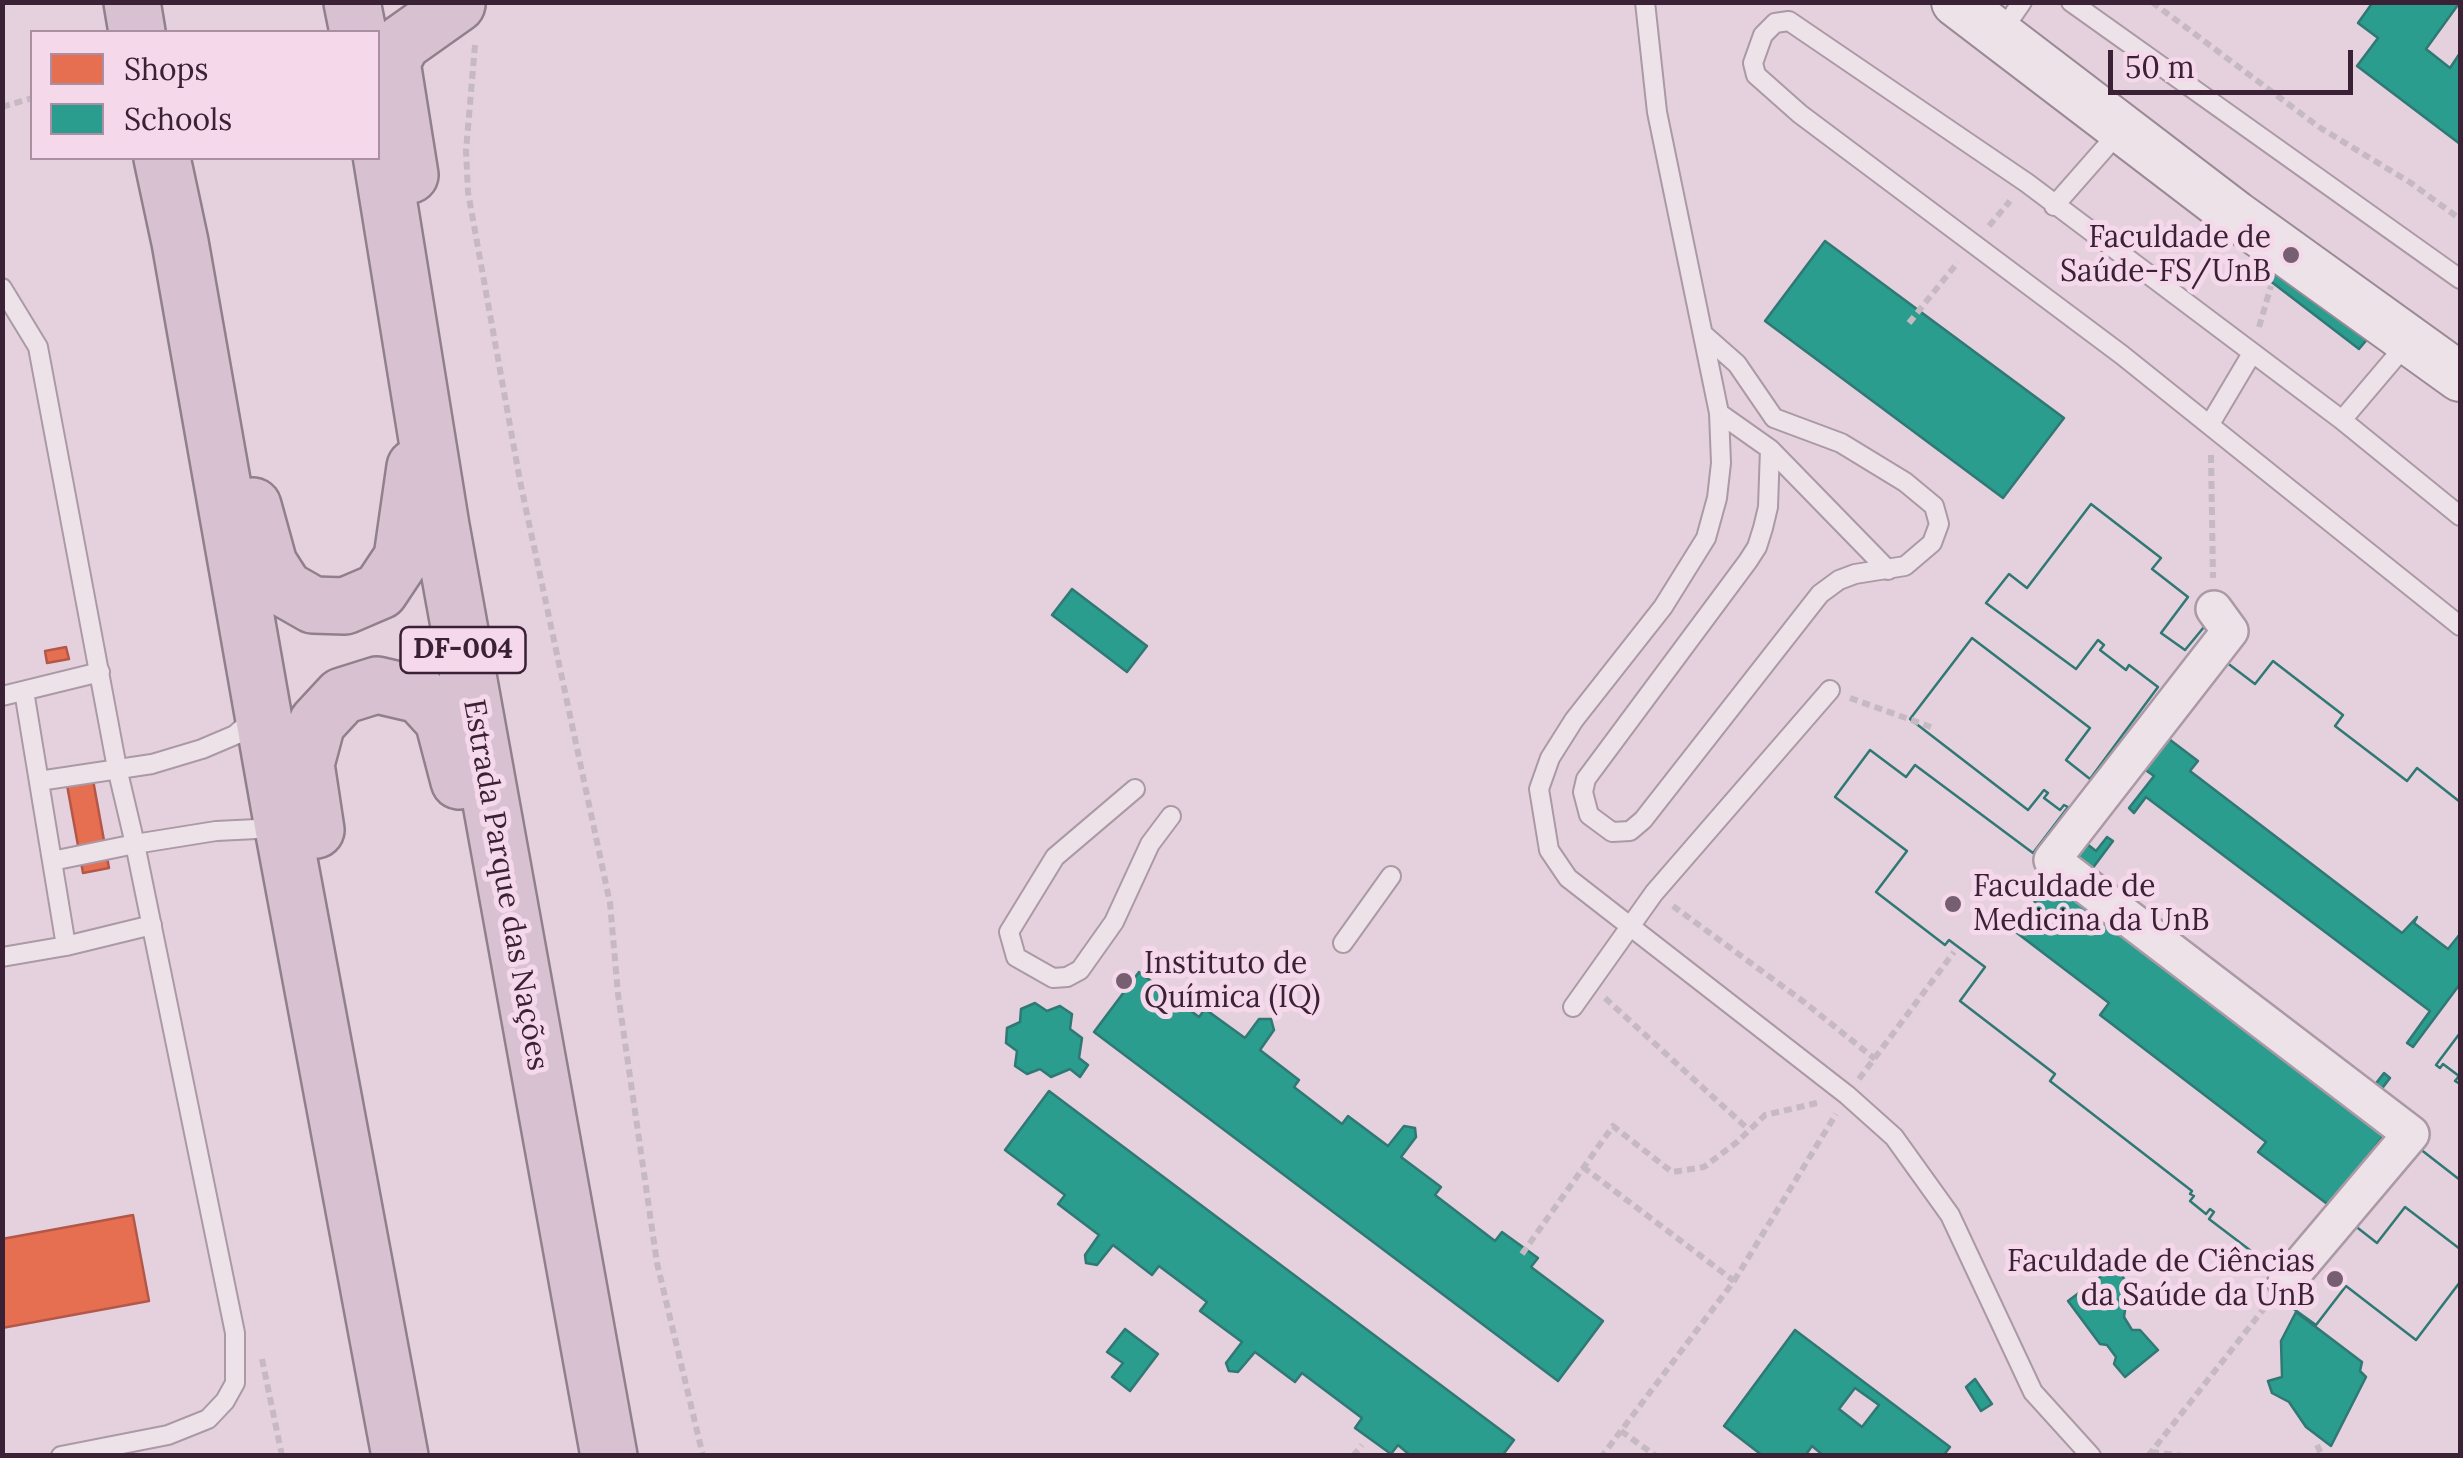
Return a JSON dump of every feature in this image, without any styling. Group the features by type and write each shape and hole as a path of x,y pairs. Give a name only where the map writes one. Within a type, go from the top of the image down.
{"highway":[{"path":"132,2 137,30"},
{"path":"352,2 358,30"},
{"path":"180,242 203,271 214,306 256,522 270,564 285,589 313,605 345,606 380,591 402,558 410,484 445,387 441,339 392,62 402,42 459,10"},
{"name":"Estrada Parque das Nações","path":"380,148 530,1033 609,1456"},
{"path":"162,160 400,1456"},
{"path":"335,1106 341,1000 306,764 317,723 342,696 378,685 392,688 420,695 442,720 486,914 530,1033"}],"street":[{"path":"1956,2 2011,18 2122,128 2235,215 2460,377"},
{"path":"2214,609 2230,631 2052,860 2411,1134 2286,1282"}],"lane":[{"path":"1645,2 1657,112 1719,413 1719,481 1706,538 1663,607 1574,720 1550,758 1540,789 1548,850 1568,878 1847,1096 1894,1138 1950,1216 2033,1392 2091,1456"},
{"path":"2071,2 2460,280"},
{"path":"2460,516 2342,420 2026,182 1789,21 1775,23 1763,35 1753,63 1756,75 1800,114 2210,424 2460,626"},
{"path":"2054,206 2122,128"},
{"path":"2,288 38,347 117,768 235,1333 234,1383 208,1419 168,1435 61,1456"},
{"path":"1702,334 1737,364 1774,418 1827,436 1868,458 1934,506 1938,524 1932,543 1905,566 1856,574 1829,586 1643,820 1621,833 1598,824 1585,805 1586,780 1757,547 1768,506 1770,449"},
{"path":"2342,420 2410,340"},
{"path":"2210,424 2251,355"},
{"path":"1719,413 1770,449 1888,570"},
{"path":"2,696 100,672"},
{"path":"1573,1008 1654,893 1830,690"},
{"path":"24,691 66,946"},
{"path":"39,781 152,764 202,749 234,734 262,711"},
{"path":"1134,789 1055,858 1008,932 1016,956 1053,978 1067,977 1080,970 1114,922 1150,844 1171,816"},
{"path":"52,861 216,830 282,828"},
{"path":"1343,944 1391,876"},
{"path":"2,957 66,946 152,924"}],"path":[{"path":"2152,2 2319,126 2411,183 2460,220"},
{"path":"459,10 468,192 520,481 610,904 618,994 657,1263 702,1456"},
{"path":"2,107 30,99"},
{"path":"2251,355 2274,274"},
{"path":"2210,424 2214,609"},
{"path":"1830,690 1931,727"},
{"path":"1654,893 1722,940 1875,1059"},
{"path":"1602,1456 1734,1282 1847,1096 1954,952"},
{"path":"1589,984 1748,1128"},
{"path":"1522,1254 1613,1126 1672,1172 1704,1167 1764,1115 1847,1096"},
{"path":"1583,1167 1734,1282"},
{"path":"2150,1454 2286,1282"},
{"path":"1621,1430 1656,1456"},
{"path":"1353,1456 1362,1445"},
{"path":"2317,1445 2322,1456"},
{"path":"2150,1454 2184,1456"}],"building: Shops":[{"path":"66,647 69,659 47,663 45,651"},
{"path":"91,769 109,868 83,873 65,774"},
{"path":"133,1215 149,1301 2,1328 2,1239"}],"building: Schools":[{"path":"2373,2 2460,2 2426,49 2450,68 2460,53 2460,144 2357,66 2378,38 2358,23"},
{"path":"1825,241 2064,418 2003,498 1765,321"},
{"path":"2280,266 2370,336 2359,349 2269,280"},
{"path":"2091,504 2161,558 2152,569 2188,597 2161,633 2185,650 2204,627 2227,645 2218,656 2255,684 2273,661 2343,715 2335,726 2407,781 2417,768 2460,802 2460,934 2448,949 2414,923 2417,917 2402,933 2190,771 2198,761 2161,733 2137,764 2154,776 2129,808 2134,813 2146,797 2430,1011 2407,1043 2413,1047 2460,984 2460,1033 2436,1065 2440,1068 2443,1064 2459,1076 2455,1081 2460,1084 2460,1180 2415,1145 2354,1225 2377,1243 2405,1207 2460,1249 2460,1282 2416,1340 2346,1286 2316,1325 2291,1307 2326,1260 2280,1273 2209,1219 2214,1212 2210,1209 2206,1214 2190,1201 2192,1191 2050,1081 2055,1074 1960,1001 1985,967 1949,940 1945,945 1876,892 1907,851 1835,797 1870,750 1906,777 1915,765 2033,853 2068,807 2064,805 2060,810 2044,798 2048,793 2044,790 2028,810 1910,719 1972,638 2090,728 2066,760 2090,779 2158,687 2100,650 2104,645 2098,640 2076,669 1986,603 2009,574 2027,588","holes":["2107,837 2113,841 2083,881 2366,1096 2384,1073 2390,1078 2374,1099 2397,1118 2330,1206 2258,1152 2266,1142 2100,1015 2109,1003 2013,930 2082,840 2096,851"]},
{"path":"2091,504 2161,558 2152,569 2188,597 2161,633 2185,650 2204,627 2227,645 2218,656 2255,684 2273,661 2343,715 2335,726 2407,781 2417,768 2460,802 2460,1033 2436,1065 2440,1068 2443,1064 2459,1076 2455,1081 2460,1084 2460,1180 2415,1145 2354,1225 2377,1243 2405,1207 2460,1249 2460,1282 2416,1340 2346,1286 2316,1325 2291,1307 2326,1260 2280,1273 2209,1219 2214,1212 2210,1209 2206,1214 2190,1201 2192,1191 2050,1081 2055,1074 1960,1001 1985,967 1949,940 1945,945 1876,892 1907,851 1835,797 1870,750 1906,777 1915,765 2033,853 2068,807 2064,805 2060,810 2044,798 2048,793 2044,790 2028,810 1910,719 1972,638 2090,728 2066,760 2090,779 2158,687 2100,650 2104,645 2098,640 2076,669 1986,603 2009,574 2027,588"},
{"path":"1072,589 1147,646 1127,672 1052,615"},
{"path":"1139,972 1199,1017 1205,1009 1245,1038 1259,1019 1271,1019 1274,1030 1260,1050 1299,1080 1294,1087 1342,1124 1348,1116 1388,1146 1404,1126 1415,1128 1416,1137 1401,1157 1441,1187 1435,1195 1495,1241 1502,1232 1538,1258 1531,1267 1603,1321 1558,1381 1094,1032"},
{"path":"1035,1003 1047,1011 1060,1006 1072,1014 1070,1029 1082,1038 1079,1058 1088,1065 1080,1077 1070,1069 1051,1077 1040,1069 1027,1074 1015,1066 1017,1051 1006,1043 1007,1028 1020,1022 1021,1009"},
{"path":"1049,1091 1514,1440 1502,1456 1411,1456 1398,1445 1391,1454 1355,1428 1362,1418 1302,1373 1295,1382 1255,1352 1238,1372 1229,1371 1226,1363 1242,1342 1200,1311 1207,1302 1159,1266 1152,1275 1113,1245 1097,1265 1086,1263 1085,1255 1099,1235 1058,1204 1065,1195 1005,1150"},
{"path":"2115,1266 2132,1290 2119,1300 2124,1317 2132,1330 2140,1330 2158,1350 2125,1377 2114,1364 2116,1357 2107,1345 2100,1344 2068,1301"},
{"path":"2296,1312 2362,1362 2360,1371 2366,1377 2331,1446 2306,1427 2289,1402 2272,1393 2268,1381 2282,1377 2281,1341"},
{"path":"1125,1329 1158,1354 1130,1391 1112,1377 1123,1363 1107,1352"},
{"path":"1795,1330 1950,1447 1943,1456 1824,1456 1812,1446 1805,1456 1763,1456 1724,1426","holes":["1855,1388 1879,1405 1862,1427 1839,1409"]},
{"path":"1975,1379 1992,1404 1981,1411 1966,1387"}],"place":[{"name":"Faculdade de Saúde-FS/UnB","path":"2291,255"},
{"name":"Faculdade de Medicina da UnB","path":"1953,904"},
{"name":"Instituto de Química (IQ)","path":"1124,981"},
{"name":"Faculdade de Ciências da Saúde da UnB","path":"2335,1279"}]}
